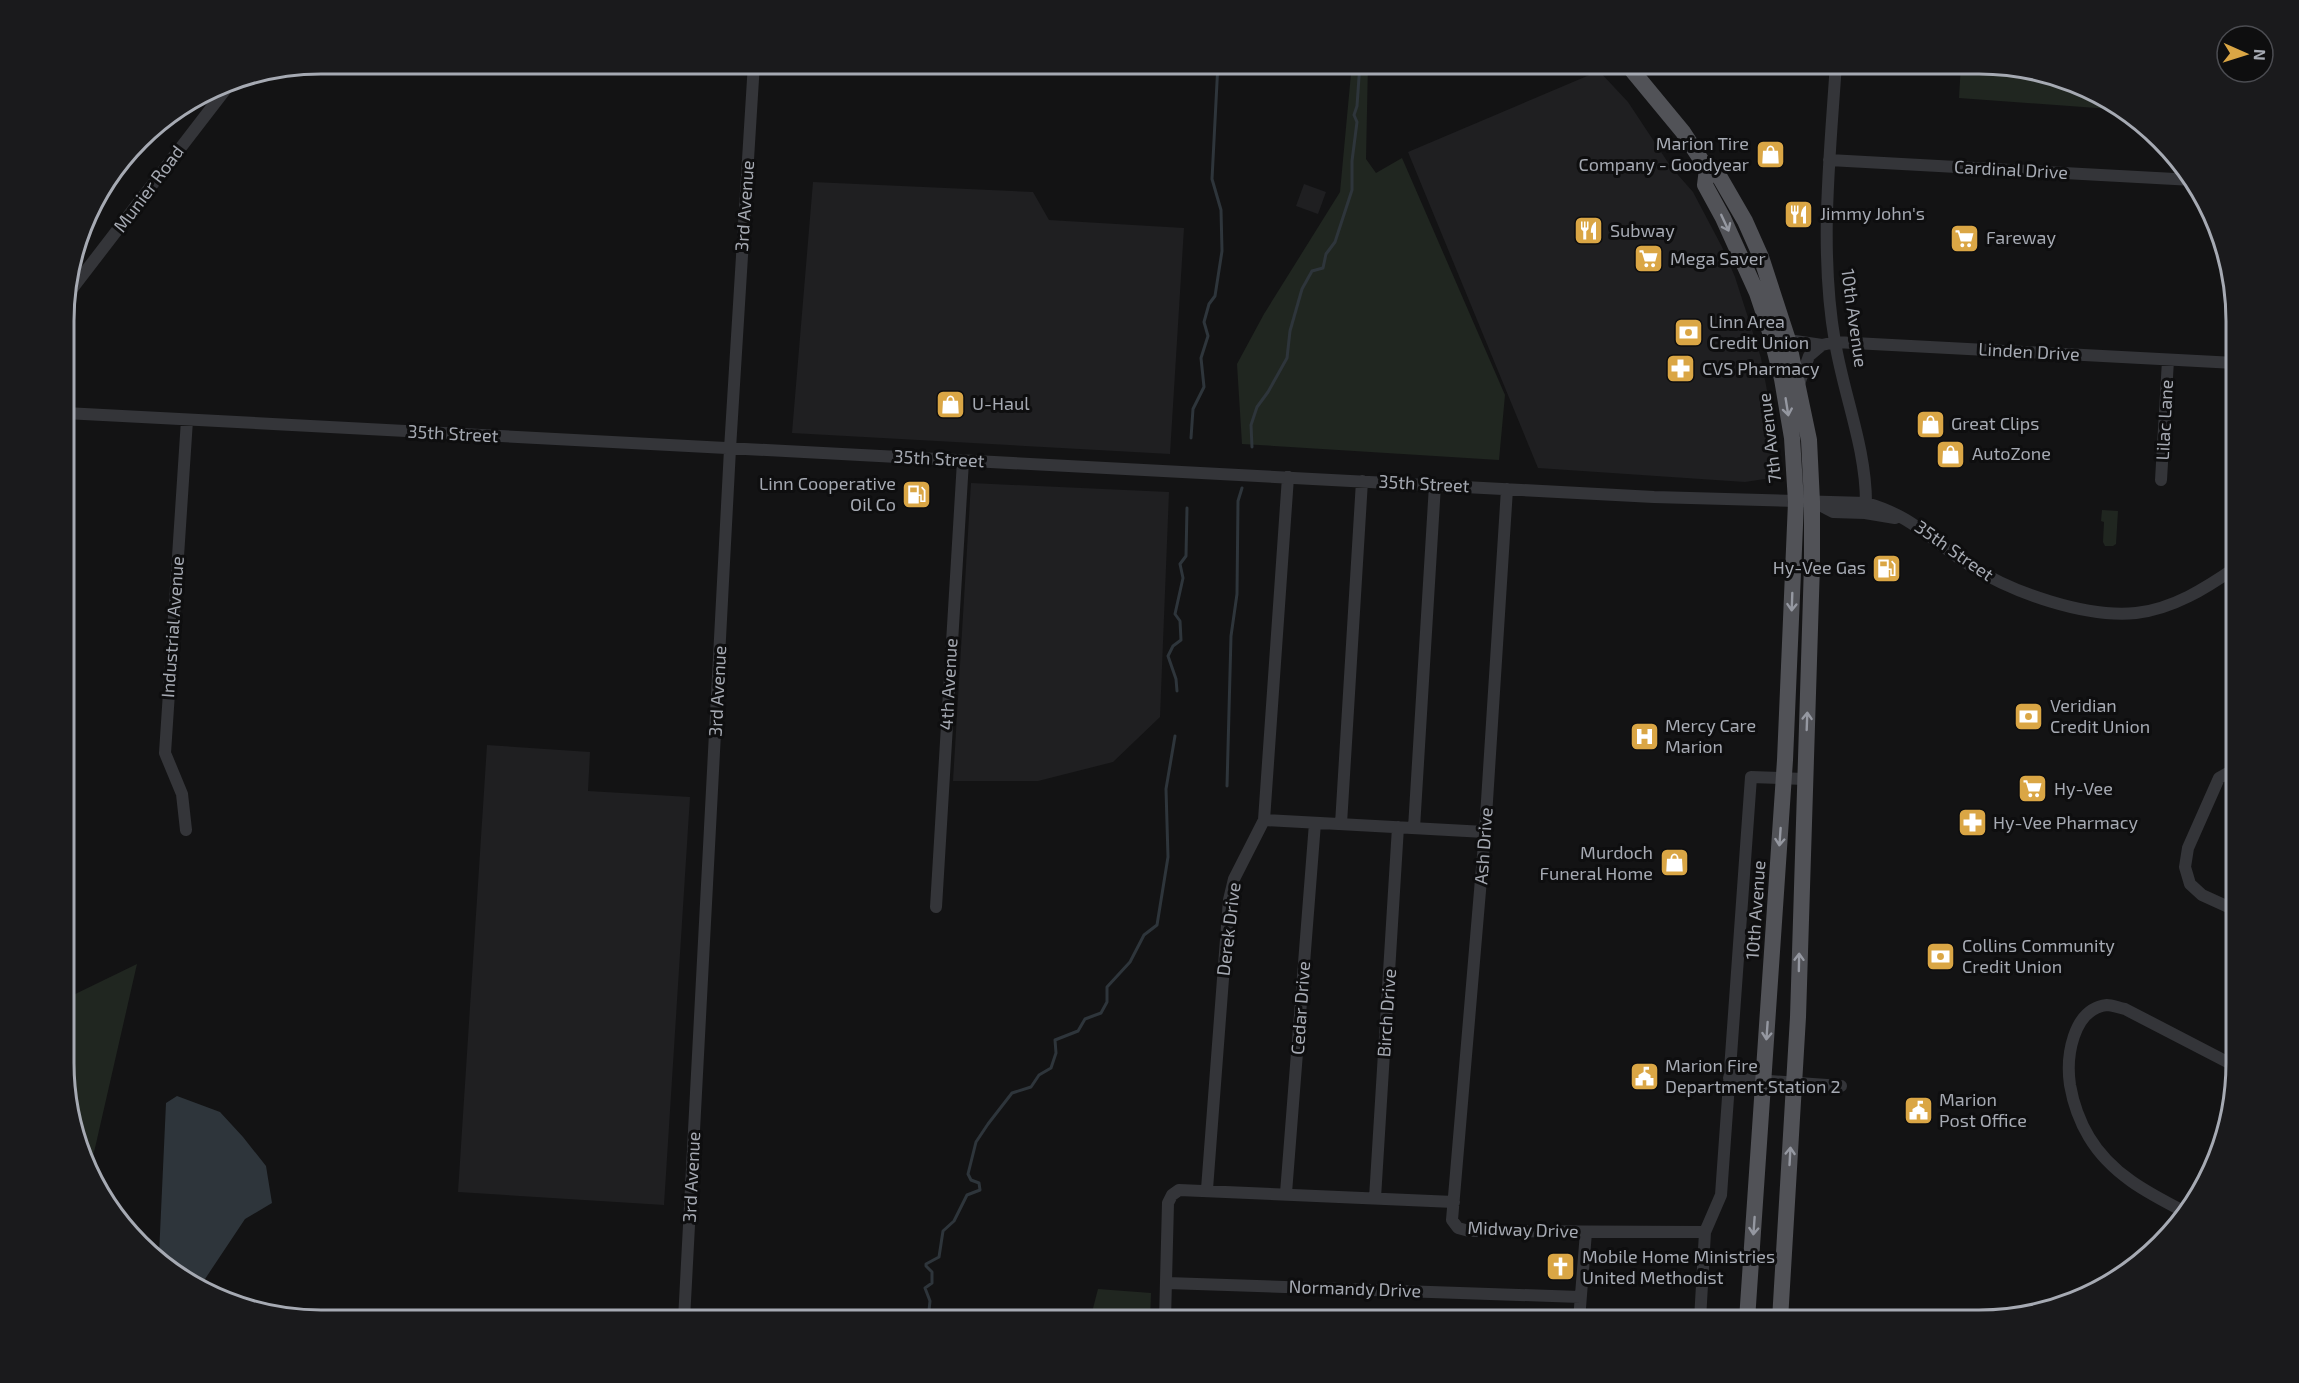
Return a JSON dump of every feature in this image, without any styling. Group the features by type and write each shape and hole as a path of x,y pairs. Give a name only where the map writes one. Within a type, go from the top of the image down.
{"main road":[{"name":"7th Avenue","path":"1635,74 1683,132 1707,169 1719,176 1745,221 1761,256 1788,339 1809,440 1804,502"},
{"name":"7th Avenue","path":"1707,169 1705,185 1723,218 1757,293 1770,332 1782,379 1804,502"},
{"name":"10th Avenue","path":"1748,1310 1804,502"},
{"path":"1781,1310 1798,1017 1812,576 1804,502"}],"street":[{"name":"3rd Avenue","path":"685,1310 730,448 753,74"},
{"name":"10th Avenue","path":"1835,74 1826,226 1829,343 1860,448 1866,481 1866,503"},
{"name":"Munier Road","path":"77,283 222,94"},
{"name":"Cardinal Drive","path":"1829,160 2181,179"},
{"name":"Linden Drive","path":"1788,339 2226,363"},
{"path":"1798,384 1809,356 1829,343"},
{"name":"Lilac Lane","path":"2161,480 2168,360"},
{"name":"35th Street","path":"74,414 1507,489 1866,503 1888,509 1909,520 1970,566 2005,586 2047,601 2111,613 2136,613 2182,600 2226,573"},
{"name":"Industrial Avenue","path":"186,830 182,794 165,753 187,420"},
{"name":"4th Avenue","path":"936,907 963,461"},
{"name":"Derek Drive","path":"1207,1189 1229,900 1234,879 1264,820 1288,477"},
{"path":"1341,824 1362,481"},
{"path":"1414,828 1435,485"},
{"name":"Ash Drive","path":"1454,1202 1485,832 1507,489"},
{"name":"35th Street","path":"1804,502 1833,512 1865,513 1909,520"},
{"path":"2226,774 2218,778 2187,848 2185,867 2190,884 2202,895 2226,906"},
{"path":"1701,1310 1706,1232 1721,1195 1751,777 1804,779"},
{"path":"1264,820 1485,832"},
{"name":"Cedar Drive","path":"1286,1193 1315,823"},
{"name":"Birch Drive","path":"1375,1198 1398,827"},
{"path":"2178,1208 2154,1196 2120,1173 2089,1137 2080,1119 2070,1085 2069,1065 2073,1042 2080,1022 2092,1010 2108,1005 2125,1009 2226,1061"},
{"path":"1729,1078 1841,1086"},
{"path":"1166,1310 1168,1203 1172,1195 1179,1190 1207,1189"},
{"name":"Midway Drive","path":"1207,1189 1454,1202 1452,1220 1458,1227 1469,1232 1706,1232"},
{"path":"1579,1310 1586,1232"},
{"name":"Normandy Drive","path":"1167,1283 1580,1297"}],"shaded area":[{"path":"1351,74 1368,74 1366,159 1376,173 1402,158 1505,395 1499,460 1242,444 1237,364 1264,314 1340,192"},
{"path":"1592,74 1602,74 1628,102 1671,167 1693,192 1722,247 1735,277 1761,358 1770,407 1778,477 1745,482 1538,468 1408,152"},
{"path":"1960,74 1994,74 2042,82 2073,92 2105,109 1959,98"},
{"path":"813,182 1033,192 1049,220 1184,228 1170,454 792,433"},
{"path":"1304,184 1326,192 1318,214 1296,206"},
{"path":"971,483 1169,492 1160,717 1113,762 1038,781 953,781"},
{"path":"2102,510 2118,511 2116,544 2113,546 2105,546 2103,542"},
{"path":"487,745 590,752 588,791 690,797 664,1205 458,1192"},
{"path":"137,964 92,1158 78,1111 74,1078 74,995"},
{"path":"177,1096 220,1112 266,1166 272,1203 245,1219 204,1280 183,1268 159,1249 166,1103"},
{"path":"1098,1289 1151,1293 1150,1310 1093,1310"}],"waterway":[{"path":"1191,438 1193,409 1204,387 1201,358 1208,336 1204,322 1209,304 1215,296 1222,251 1221,210 1212,179 1217,74"},
{"path":"1252,447 1251,425 1257,407 1287,358 1290,331 1302,289 1312,271 1323,268 1326,254 1335,242 1352,190 1352,161 1357,122 1354,115 1357,106 1359,74"},
{"path":"1227,786 1231,636 1237,594 1238,501 1242,488"},
{"path":"1177,691 1176,679 1168,656 1173,646 1181,640 1180,621 1175,614 1183,578 1180,564 1186,556 1187,508"},
{"path":"929,1310 930,1301 925,1288 932,1283 932,1272 926,1264 939,1257 943,1231 954,1221 967,1195 980,1190 979,1183 971,1180 968,1174 976,1142 1012,1093 1031,1087 1039,1075 1051,1068 1056,1053 1055,1040 1078,1031 1085,1019 1101,1013 1107,1002 1107,987 1130,962 1144,935 1157,925 1168,857 1166,789 1175,736"}],"place":[{"name":"Marion Tire Company - Goodyear","path":"1770,154"},
{"name":"Jimmy John's","path":"1799,214"},
{"name":"Subway","path":"1589,231"},
{"name":"Fareway","path":"1965,238"},
{"name":"Mega Saver","path":"1649,259"},
{"name":"Linn Area Credit Union","path":"1688,332"},
{"name":"CVS Pharmacy","path":"1681,369"},
{"name":"U-Haul","path":"951,404"},
{"name":"Great Clips","path":"1930,424"},
{"name":"AutoZone","path":"1951,454"},
{"name":"Linn Cooperative Oil Co","path":"917,494"},
{"name":"Hy-Vee Gas","path":"1887,568"},
{"name":"Veridian Credit Union","path":"2029,716"},
{"name":"Mercy Care Marion","path":"1644,736"},
{"name":"Hy-Vee","path":"2033,789"},
{"name":"Hy-Vee Pharmacy","path":"1972,823"},
{"name":"Murdoch Funeral Home","path":"1674,863"},
{"name":"Collins Community Credit Union","path":"1941,956"},
{"name":"Marion Fire Department Station 2","path":"1644,1076"},
{"name":"Marion Post Office","path":"1918,1110"},
{"name":"Mobile Home Ministries United Methodist","path":"1561,1267"}]}
